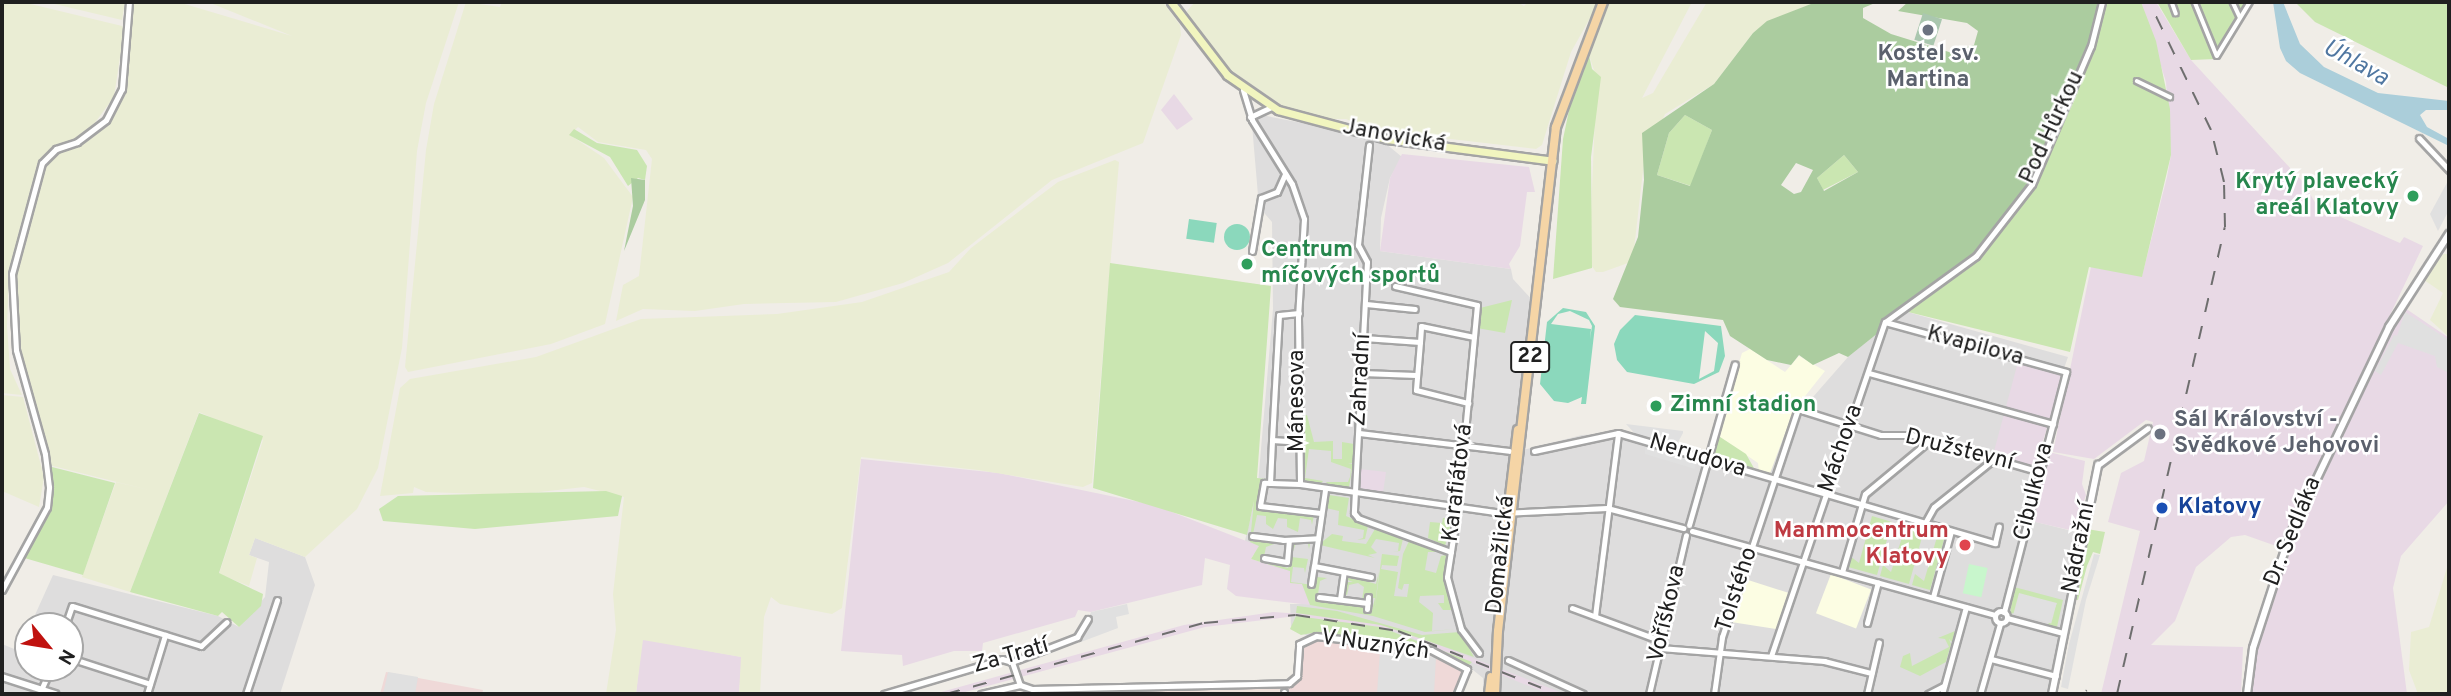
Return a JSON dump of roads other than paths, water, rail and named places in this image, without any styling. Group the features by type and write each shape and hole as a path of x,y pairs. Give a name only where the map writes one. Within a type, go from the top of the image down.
{"main road":[{"name":"Janovická","path":"1171,2 1215,62 1243,90 1271,107 1387,139 1553,160"},
{"name":"22","path":"1553,160 1563,102 1603,2"},
{"name":"Domažlická","path":"1489,694 1553,160"},
{"name":"Domažlická","path":"1495,694 1510,513"}],"street":[{"path":"2,590 47,507 49,487 46,454 16,350 12,274 42,163 57,149 77,142 106,120 122,89 129,2"},
{"name":"Pod Hůrkou","path":"1885,322 1984,247 2032,184 2091,46 2102,2"},
{"path":"2172,2 2176,13"},
{"path":"2195,2 2217,56 2250,2"},
{"path":"2233,2 2240,17"},
{"path":"2137,81 2170,97"},
{"name":"Mánesova","path":"1243,90 1250,117 1285,174 1304,219 1299,313 1300,484 1325,490 1510,513 1607,508 1995,615"},
{"path":"1250,117 1271,107"},
{"path":"2418,138 2449,170"},
{"name":"Zahradní","path":"1354,494 1367,260 1358,245 1369,145"},
{"path":"1252,251 1261,198 1277,192 1285,174"},
{"name":"Dr. Sedláka","path":"2247,694 2253,648 2289,537 2389,327 2449,233"},
{"name":"Karafiátová","path":"1395,286 1477,305 1458,506 1447,586 1461,629 1479,653"},
{"path":"1366,304 1415,309"},
{"path":"1270,483 1279,315 1299,313"},
{"name":"Kvapilova","path":"1885,322 2066,372"},
{"name":"Máchova","path":"1771,656 1885,322"},
{"path":"1468,403 1417,391 1419,325 1474,337"},
{"path":"1364,338 1420,342"},
{"name":"Voříškova","path":"1649,694 1704,458 1735,364"},
{"name":"Cibulkova","path":"2005,615 2066,372"},
{"path":"1362,373 1416,375"},
{"path":"1868,373 2053,424"},
{"name":"Družstevní","path":"1798,409 1881,435 1930,440 2040,472"},
{"name":"Tolstého","path":"1714,694 1719,651 1798,409"},
{"name":"Nádražní","path":"2052,694 2098,465 2148,428"},
{"path":"1359,433 1509,451"},
{"path":"1595,616 1618,433"},
{"name":"Nerudova","path":"1534,451 1618,433 1860,506"},
{"path":"1272,440 1298,442"},
{"path":"1842,572 1865,494 1930,440"},
{"path":"1925,523 1934,507 1994,458"},
{"path":"1300,484 1270,483 1262,486 1262,507 1321,513"},
{"path":"1311,584 1325,490"},
{"path":"1354,494 1356,517 1451,552"},
{"path":"1860,506 1995,543 1999,526"},
{"path":"1933,597 1951,531"},
{"path":"1252,536 1289,540 1318,538"},
{"path":"1264,558 1287,562 1289,540"},
{"path":"1314,566 1371,576"},
{"path":"1340,600 1344,572"},
{"path":"1867,624 1878,582"},
{"path":"1319,597 1368,603"},
{"path":"246,694 276,600"},
{"path":"70,612 72,606 201,646 227,622"},
{"path":"1942,694 1966,607"},
{"path":"1572,608 1661,641"},
{"path":"2000,624 1995,615 2005,615 2063,634"},
{"path":"1980,694 2005,615"},
{"name":"Za Tratí","path":"884,694 1002,659 1012,662 1077,637 1088,619"},
{"path":"147,694 165,635"},
{"name":"V Nuzných","path":"1020,685 1032,689 1286,684 1297,676 1299,644 1316,636 1431,650 1467,669 1457,694"},
{"path":"1867,694 1879,642"},
{"path":"1660,649 1719,651 1830,662 1871,673"},
{"path":"1990,659 2056,676"},
{"path":"1508,660 1583,694"},
{"path":"981,694 1020,685 1012,662"},
{"path":"84,663 150,684"},
{"path":"2,677 55,694"},
{"path":"41,690 45,682"},
{"path":"1928,694 1944,686"}],"water":[{"path":"2273,2 2283,2 2300,44 2324,67 2378,93 2449,101 2449,110 2426,110 2420,115 2427,127 2449,139 2449,146 2300,73 2286,61 2280,48"}],"waterway":[{"path":"1178,4 1183,2"}],"railway":[{"path":"2117,694 2225,227 2224,182 2211,130 2149,2"},
{"path":"946,694 1204,623 1296,615 1398,631 1557,694"}],"place":[{"name":"Kostel sv. Martina","path":"1928,30"},
{"name":"Krytý plavecký areál Klatovy","path":"2413,196"},
{"name":"Centrum míčových sportů","path":"1247,264"},
{"name":"Zimní stadion","path":"1656,406"},
{"name":"Sál Království - Svědkové Jehovovi","path":"2160,434"},
{"name":"Klatovy","path":"2162,508"},
{"name":"Mammocentrum Klatovy","path":"1965,545"}],"water label":[{"name":"Úhlava","path":"2355,64"}]}
